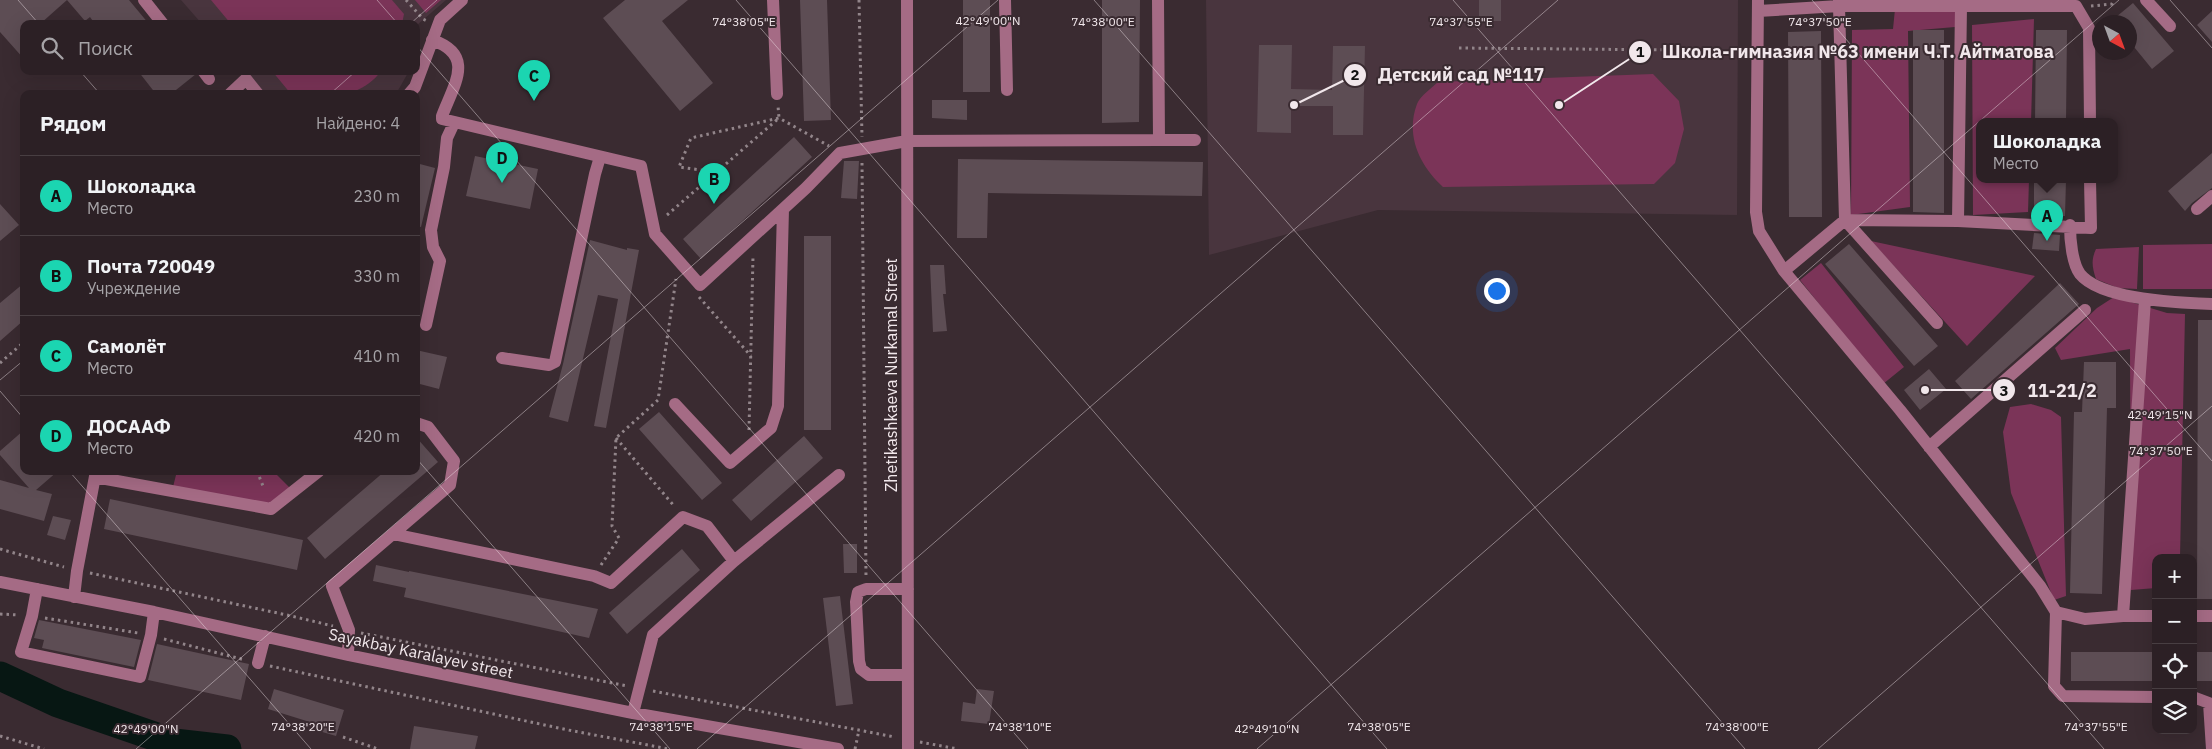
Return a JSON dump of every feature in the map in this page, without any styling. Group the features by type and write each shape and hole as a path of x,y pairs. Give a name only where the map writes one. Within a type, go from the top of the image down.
{"street":[{"path":"144,0 160,20"},
{"path":"420,73 440,20 462,0"},
{"path":"773,0 777,94"},
{"name":"Zhetikashkaeva Nurkamal Street","path":"907,0 908,744"},
{"path":"1005,0 1007,90"},
{"path":"1158,0 1159,140"},
{"path":"2146,0 2170,26"},
{"path":"2090,118 2089,28 2076,6 1839,3 1758,5 1756,212 1759,231 1784,270 2040,586 2056,612 2054,686 2063,696 2152,697"},
{"path":"1839,3 1845,220 1937,323"},
{"path":"1958,221 1961,6"},
{"path":"432,40 452,49 459,62 457,77 442,119 641,166 655,234 700,285 783,209 840,153 907,141 1195,140"},
{"path":"412,90 419,75"},
{"path":"235,90 246,80 255,90"},
{"path":"426,325 440,261 433,247 431,230 444,167 447,138 454,123"},
{"path":"502,358 548,365 555,362 600,157"},
{"path":"1784,270 1845,220 1958,221 2091,228 2090,183"},
{"path":"2197,209 2212,196"},
{"path":"676,404 730,464 772,428 778,406 783,209"},
{"path":"2070,226 2070,244 2080,274 2095,284 2145,300 2212,304"},
{"path":"2123,616 2145,300"},
{"path":"1929,447 2085,310"},
{"path":"348,655 349,630 332,586 450,485 454,461 428,427 420,424"},
{"path":"74,597 77,571 96,475"},
{"path":"101,475 272,509 314,475"},
{"path":"633,713 653,636 734,561 839,475"},
{"path":"393,534 594,576 611,583 683,517 707,526 734,561"},
{"name":"Sayakbay Karalayev street","path":"0,582 154,612 348,655 633,713 838,749"},
{"path":"37,589 32,616 21,652 140,677 151,636 154,612"},
{"path":"908,590 866,589 858,592 856,602 861,669 868,675 908,676"},
{"path":"2056,612 2085,619 2152,616"},
{"path":"2197,616 2212,616"},
{"path":"258,663 265,636"},
{"path":"2197,698 2210,703 2212,749"}],"path":[{"path":"406,0 423,19 438,25"},
{"path":"859,0 866,589"},
{"path":"2076,6 2102,6 2112,4 2114,0"},
{"path":"1459,48 1680,50"},
{"path":"777,94 779,118"},
{"path":"668,221 666,213 779,118"},
{"path":"716,172 679,168 691,138 779,118 840,153"},
{"path":"749,448 753,236"},
{"path":"594,576 619,538 612,526 616,438 658,400 679,262"},
{"path":"700,285 693,291 751,356"},
{"path":"0,363 20,346"},
{"path":"616,438 683,517"},
{"path":"259,475 264,486"},
{"path":"0,549 77,571 287,614 349,630 859,730 908,744 958,749"},
{"path":"0,614 32,616 151,636 258,663 568,730 669,749"},
{"path":"855,749 859,730"},
{"path":"0,736 44,749"},
{"path":"343,737 378,749"}],"shaded area":[{"path":"181,0 446,0 420,22 420,20 198,20"},
{"path":"211,0 392,0 404,14 403,20 228,20"},
{"path":"415,0 441,0 426,13"},
{"path":"1206,0 1738,0 1737,215 1378,210 1209,255"},
{"path":"1895,9 1957,12 1955,27 1908,31 1910,207 1851,215 1852,30 1893,29"},
{"path":"2034,19 2031,118 1976,118 1976,183 2029,183 2028,212 1973,215 1972,25"},
{"path":"1653,74 1679,101 1684,129 1675,163 1654,184 1443,187 1428,170 1417,150 1413,128 1417,104 1423,95 1438,82"},
{"path":"246,75 407,75 398,90 260,90"},
{"path":"275,75 377,75 372,81 357,90 288,90"},
{"path":"1871,241 2035,276 1967,346"},
{"path":"2212,244 2212,289 2143,289 2143,245"},
{"path":"2139,247 2137,289 2118,288 2096,279 2093,257 2096,249"},
{"path":"1821,263 1904,367 1883,384 1800,280"},
{"path":"2114,297 2167,313 2185,314 2180,554 2152,554 2152,588 2131,590 2130,349 2061,360 2055,348 2097,308"},
{"path":"2031,404 2051,410 2061,417 2066,596 2054,600 2011,493 2003,432 2010,407"},
{"path":"176,475 277,475 292,490 271,506 173,487"}],"building":[{"path":"0,0 67,0 44,20 20,20 20,54 0,32"},
{"path":"67,0 129,0 146,20 92,20 90,17 84,20"},
{"path":"625,0 688,0 662,21 713,83 680,111 603,18"},
{"path":"800,0 827,0 831,120 804,121"},
{"path":"963,0 990,0 990,92 963,92"},
{"path":"1102,0 1140,0 1139,122 1102,123"},
{"path":"1479,0 1501,0 1501,21 1479,21"},
{"path":"2133,3 2174,51 2152,69 2137,51 2137,15 2118,15"},
{"path":"2212,11 2212,42 2197,25"},
{"path":"1913,30 1944,30 1944,213 1913,212"},
{"path":"2036,30 2067,30 2066,118 2035,118"},
{"path":"1821,31 1822,217 1789,217 1788,32"},
{"path":"1259,45 1292,45 1291,89 1332,90 1333,46 1365,46 1363,135 1333,135 1333,106 1291,106 1291,133 1257,132"},
{"path":"141,75 195,75 176,90 153,90"},
{"path":"932,100 967,100 967,120 932,118"},
{"path":"794,137 812,157 701,259 683,239"},
{"path":"2212,153 2212,188 2192,203 2185,211 2168,191"},
{"path":"475,156 538,169 530,209 466,196"},
{"path":"958,159 1203,162 1202,196 988,193 987,238 957,238"},
{"path":"844,161 859,161 857,199 841,198"},
{"path":"420,164 435,168 420,227"},
{"path":"2034,183 2066,183 2065,216 2062,216 2062,218 2034,216"},
{"path":"0,204 19,225 0,241"},
{"path":"2034,233 2060,235 2059,251 2032,249"},
{"path":"804,236 831,236 831,430 804,430"},
{"path":"590,240 627,250 627,248 639,250 606,428 594,426 618,299 598,295 568,422 549,417 563,364"},
{"path":"1849,244 1938,346 1914,366 1825,264"},
{"path":"930,265 944,265 946,294 943,294 947,331 933,332"},
{"path":"2060,283 2079,304 1971,399 1955,381"},
{"path":"20,286 20,324 0,341 0,303"},
{"path":"2198,320 2212,320 2212,599 2197,599"},
{"path":"420,351 447,357 439,389 420,384"},
{"path":"2084,362 2116,362 2116,408 2107,408 2102,594 2070,593 2074,412 2082,412"},
{"path":"1929,369 1946,389 1920,410 1904,390"},
{"path":"659,412 722,483 702,500 639,429"},
{"path":"20,434 20,475 53,475 36,490 52,494 44,521 0,509 0,480 29,488 0,455 0,451"},
{"path":"804,436 823,458 751,521 732,500"},
{"path":"420,442 438,462 325,559 307,538 380,475 420,475"},
{"path":"110,499 303,540 297,570 104,529"},
{"path":"53,516 71,520 65,540 47,535"},
{"path":"843,544 857,544 857,573 844,573"},
{"path":"682,549 700,570 627,634 609,613"},
{"path":"376,565 598,609 589,638 404,597 406,588 373,581"},
{"path":"840,596 853,704 836,706 823,598"},
{"path":"39,620 141,640 134,667 42,648 44,640 34,638"},
{"path":"157,644 249,664 241,700 148,680"},
{"path":"2071,652 2152,652 2152,681 2071,681"},
{"path":"2197,652 2212,652 2212,681 2197,681"},
{"path":"274,689 344,710 336,736 312,729 313,723 268,709"},
{"path":"977,689 994,691 989,724 961,721 963,702 975,704"},
{"path":"414,726 478,736 475,749 410,749"}],"waterway":[{"path":"0,676 58,703 174,743 227,749"}],"place":[{"name":"Самолёт","path":"534,101"},
{"name":"Детский сад №117","path":"1294,105"},
{"name":"Школа-гимназия №63 имени Ч.Т. Айтматова","path":"1559,105"},
{"name":"ДОСААФ","path":"502,183"},
{"name":"Почта 720049","path":"714,204"},
{"name":"Шоколадка","path":"2047,241"},
{"name":"11-21/2","path":"1925,390"}]}
